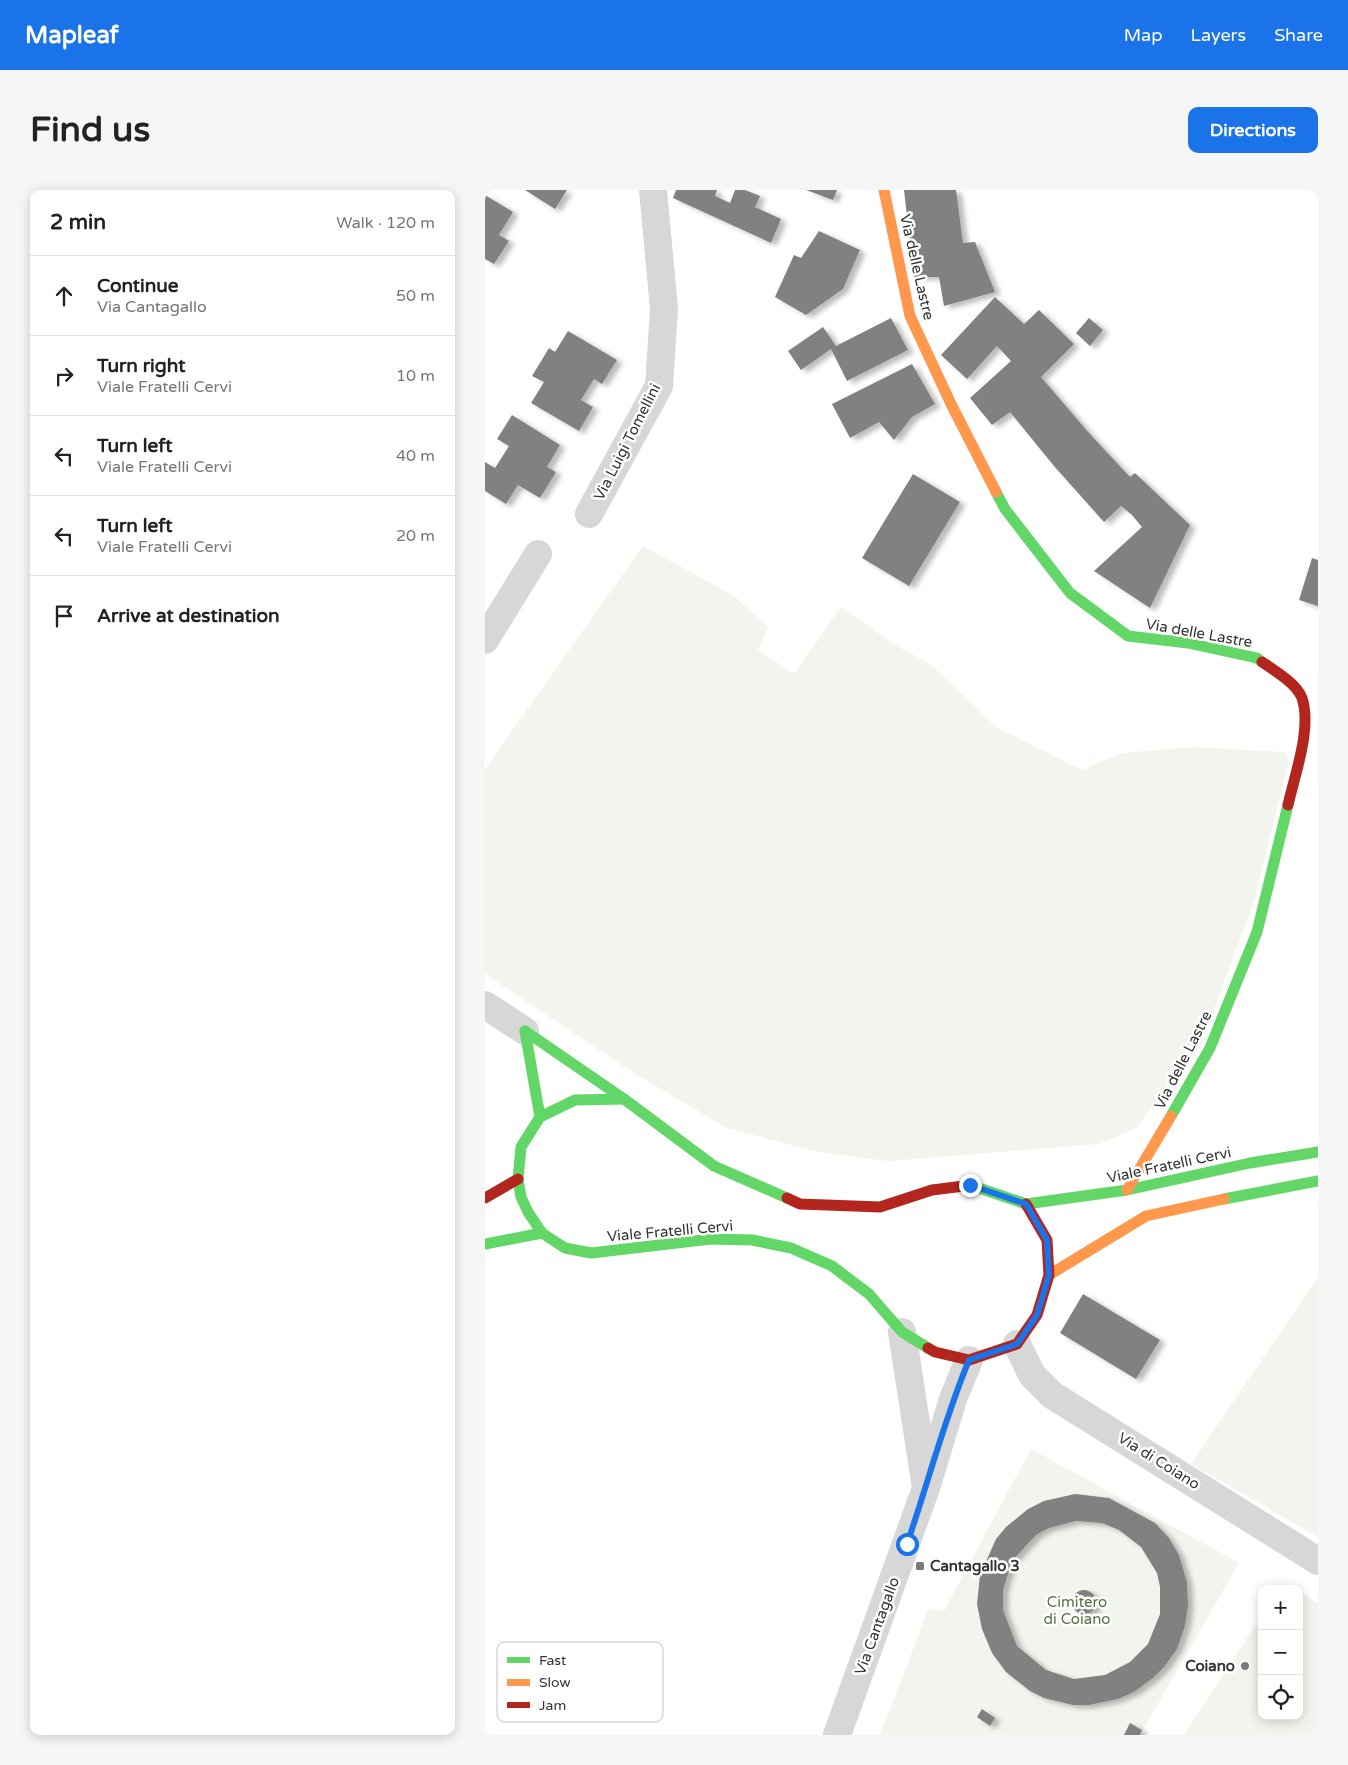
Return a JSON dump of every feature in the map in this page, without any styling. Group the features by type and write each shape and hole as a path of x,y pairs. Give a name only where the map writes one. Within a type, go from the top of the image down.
{"main road":[{"name":"Via delle Lastre","path":"885,190 910,316 951,404 1005,509 1070,593 1128,636 1189,643 1257,658 1310,696 1306,730 1257,932 1210,1048 1127,1190"},
{"name":"Viale Fratelli Cervi","path":"525,1031 624,1099 714,1166 800,1204 881,1207 932,1190 970,1185 1026,1204 1127,1190 1250,1163 1318,1152"},
{"path":"525,1031 540,1117 575,1100 624,1099"},
{"name":"Viale Fratelli Cervi","path":"540,1117 521,1147 518,1180 521,1197 528,1212 542,1233 565,1248 591,1253 711,1239 752,1240 791,1248 832,1266 869,1294 902,1332 935,1352 969,1360"},
{"path":"485,1198 518,1180"},
{"path":"1049,1275 1146,1216 1255,1192 1318,1181"},
{"path":"969,1360 1017,1344 1037,1315 1049,1275 1047,1240 1026,1204"},
{"path":"485,1244 542,1233"}],"street":[{"name":"Via Luigi Tomellini","path":"589,514 659,386 665,309 653,190"},
{"path":"485,640 538,554"},
{"path":"485,1004 525,1031"},
{"name":"Via Cantagallo","path":"902,1332 927,1488"},
{"name":"Via di Coiano","path":"1017,1344 1032,1375 1052,1395 1318,1561"},
{"name":"Via Cantagallo","path":"837,1735 927,1488 953,1399 969,1360"}],"green space":[{"path":"643,546 734,596 768,627 758,650 794,674 841,607 898,647 930,664 996,727 1082,770 1121,753 1194,747 1283,752 1289,760 1255,898 1200,1047 1166,1100 1159,1097 1136,1128 1099,1144 888,1161 818,1152 727,1128 637,1075 485,974 485,769"},
{"path":"1318,1277 1318,1537 1191,1464"},
{"name":"Cimitero di Coiano","path":"1031,1449 1239,1563 1140,1735 880,1735 929,1608 944,1611"},
{"name":"Coiano","path":"1303,1594 1318,1603 1318,1735 1184,1735 1258,1621 1258,1720 1303,1720"}],"building":[{"path":"525,190 567,190 555,209"},
{"path":"676,190 717,190 715,196 730,203 735,190 745,190 760,196 755,207 781,219 771,243 673,198"},
{"path":"806,190 837,190 833,200"},
{"path":"904,190 956,190 963,243 975,242 995,292 944,306 939,277 914,277"},
{"path":"485,195 513,212 499,235 509,241 494,264 485,259"},
{"path":"819,231 860,250 843,289 806,315 775,297 794,255 801,258"},
{"path":"995,297 1024,324 1039,310 1074,344 1041,377 1130,477 1135,473 1190,525 1150,608 1094,571 1142,527 1132,515 1121,506 1104,522 1054,466 1010,412 992,425 970,398 1011,361 997,346 967,379 941,355"},
{"path":"891,318 908,350 847,381 831,349 801,370 788,351 823,327 836,346"},
{"path":"1089,318 1103,330 1090,346 1076,333"},
{"path":"568,331 617,360 602,384 594,379 581,400 593,407 579,431 531,403 544,382 532,376 549,348 555,352"},
{"path":"912,364 935,404 912,417 894,440 879,422 850,438 832,404"},
{"path":"512,415 560,445 547,467 556,472 540,498 518,485 506,504 485,491 485,462 495,468 509,446 497,439"},
{"path":"913,474 960,502 909,586 862,558"},
{"path":"1312,558 1318,560 1318,606 1299,600"},
{"path":"1083,1294 1160,1340 1136,1379 1060,1333"},
{"path":"1075,1494 1109,1498 1155,1523 1169,1538 1179,1555 1187,1582 1188,1606 1185,1626 1177,1649 1165,1666 1153,1678 1134,1692 1118,1699 1089,1705 1073,1705 1044,1698 1030,1691 1006,1672 992,1653 982,1629 977,1604 980,1575 996,1539 1006,1527 1028,1509 1044,1501","holes":["1076,1521 1102,1523 1119,1530 1141,1547 1157,1573 1160,1587 1160,1614 1148,1644 1130,1662 1105,1675 1074,1679 1046,1670 1017,1646 1003,1610 1003,1590 1012,1561 1036,1535 1049,1528"]},
{"path":"1084,1590 1089,1591 1095,1597 1095,1607 1089,1613 1084,1614 1079,1613 1073,1607 1072,1602 1073,1597 1079,1591"},
{"path":"982,1709 995,1718 990,1726 977,1717"},
{"path":"1130,1723 1142,1730 1140,1735 1124,1735"}],"traffic: fast":[{"path":"996,492 1005,509 1070,593 1128,636 1188,643 1257,658 1262,662"},
{"path":"1171,1116 1210,1048 1257,932 1288,805"},
{"path":"525,1031 624,1099 714,1166 787,1198"},
{"path":"525,1031 540,1117"},
{"path":"624,1099 575,1100 540,1117 521,1147 518,1179 521,1197 528,1212 542,1233 565,1248 591,1253 711,1239 752,1240 791,1248 832,1266 869,1294 902,1332 928,1348"},
{"path":"964,1186 970,1185 1026,1204 1127,1190 1250,1163 1318,1152"},
{"path":"1224,1199 1318,1181"},
{"path":"485,1244 542,1233"}],"traffic: slow":[{"path":"884,190 910,316 951,404 996,492"},
{"path":"1127,1190 1171,1116"},
{"path":"1049,1275 1146,1216 1224,1199"}],"traffic: jam":[{"path":"1262,662 1285,678 1295,688 1302,698 1305,710 1304,737 1288,805"},
{"path":"485,1198 518,1179"},
{"path":"787,1198 800,1204 880,1207 932,1190 964,1186"},
{"path":"928,1348 935,1352 969,1360 1017,1344 1037,1315 1049,1275 1047,1240 1026,1204"}],"place":[{"name":"Cantagallo 3","path":"920,1566"},
{"name":"Coiano","path":"1245,1666"}],"route":[{"path":"907,1544 927,1488 953,1399 969,1360 1017,1344 1037,1315 1049,1275 1047,1240 1026,1204 970,1185"}]}
